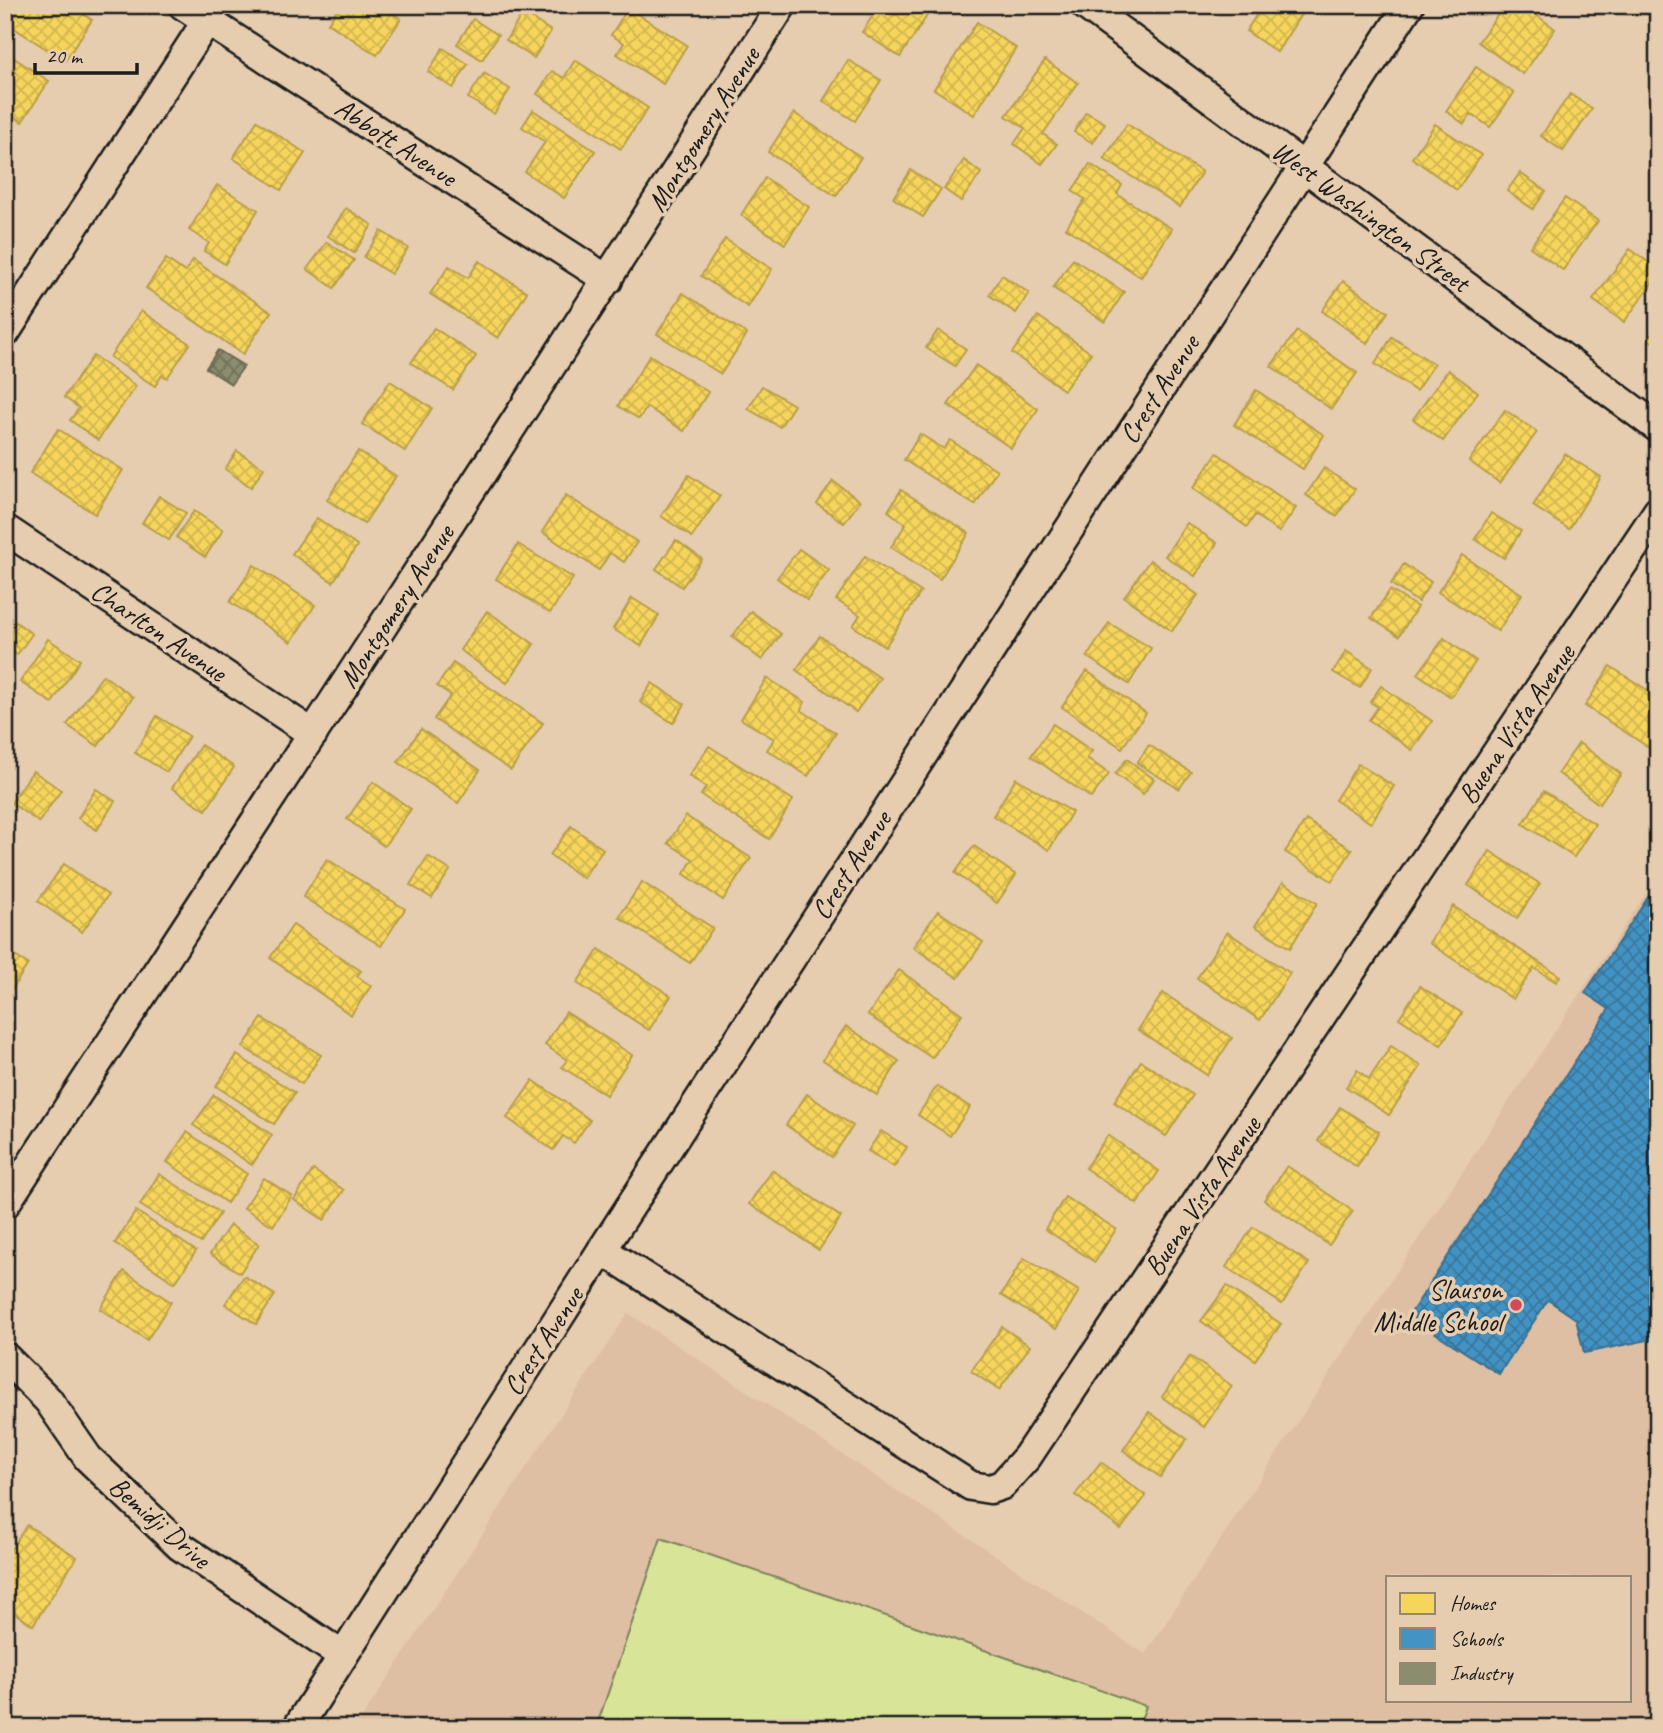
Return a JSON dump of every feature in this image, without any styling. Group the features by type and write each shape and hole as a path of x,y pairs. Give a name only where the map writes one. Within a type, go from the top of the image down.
{"street":[{"name":"Abbott Avenue","path":"183,5 212,13 608,280"},
{"name":"Montgomery Avenue","path":"5,1204 608,280 782,5"},
{"name":"West Washington Street","path":"1085,5 1658,428"},
{"name":"Crest Avenue","path":"297,1728 602,1250 1409,5"},
{"path":"5,333 212,13"},
{"name":"Buena Vista Avenue","path":"602,1250 971,1486 990,1489 1002,1485 1027,1457 1658,511"},
{"name":"Charlton Avenue","path":"5,528 313,734"},
{"name":"Bemidji Drive","path":"5,1357 48,1399 88,1458 180,1546 342,1656"}],"shaded area":[{"name":"Slauson Middle School","path":"1658,875 1658,1728 355,1728 628,1313 1145,1654"}],"green space":[{"path":"661,1538 1146,1706 1138,1728 596,1728"}],"building: Homes":[{"path":"7,5 70,5 92,20 65,61 5,22"},
{"path":"340,5 381,5 401,19 377,55 328,23"},
{"path":"880,5 934,5 900,57 862,32"},
{"path":"1263,5 1307,5 1277,52 1246,31"},
{"path":"1505,5 1523,5 1555,29 1523,74 1478,42"},
{"path":"628,8 687,45 663,84 617,54 624,43 611,35"},
{"path":"523,13 551,31 534,58 506,40"},
{"path":"473,19 498,35 482,60 457,44"},
{"path":"977,22 1016,48 974,115 934,89"},
{"path":"443,48 468,64 453,88 428,72"},
{"path":"5,52 49,81 22,122 5,110"},
{"path":"575,60 648,108 621,149 537,94 552,71 564,78"},
{"path":"848,60 881,80 855,121 823,101"},
{"path":"1045,60 1078,83 1043,134 1057,144 1042,164 1014,144 1025,128 1006,116"},
{"path":"1476,67 1514,93 1490,127 1471,114 1464,124 1446,111"},
{"path":"484,73 510,89 494,114 468,98"},
{"path":"1570,94 1592,109 1563,151 1541,136"},
{"path":"533,110 595,151 564,198 525,172 545,142 522,127"},
{"path":"1086,112 1105,123 1093,143 1074,132"},
{"path":"794,113 861,157 836,196 768,152"},
{"path":"257,121 305,153 281,190 233,158"},
{"path":"1127,124 1202,172 1180,207 1104,159"},
{"path":"1435,124 1481,155 1457,190 1412,158"},
{"path":"964,160 981,173 961,201 944,189"},
{"path":"1090,164 1122,185 1117,194 1172,229 1141,277 1066,228 1085,199 1072,191"},
{"path":"911,170 941,189 923,217 893,198"},
{"path":"1520,173 1546,191 1533,209 1507,191"},
{"path":"765,178 809,207 785,244 741,215"},
{"path":"217,185 258,210 225,264 204,251 209,243 189,230"},
{"path":"1565,198 1598,221 1563,270 1530,247"},
{"path":"346,208 372,225 354,253 328,236"},
{"path":"381,231 408,248 391,274 364,257"},
{"path":"725,239 772,269 748,307 701,276"},
{"path":"327,242 354,260 334,288 307,269"},
{"path":"1630,249 1658,269 1658,275 1624,322 1593,300"},
{"path":"166,259 185,272 193,260 271,312 243,354 146,288"},
{"path":"1073,259 1124,292 1105,322 1053,288"},
{"path":"479,261 527,292 498,338 430,294 449,266 468,278"},
{"path":"1002,275 1029,293 1016,313 989,295"},
{"path":"1343,281 1388,312 1367,343 1322,311"},
{"path":"683,293 747,334 721,374 657,334"},
{"path":"141,311 190,344 167,378 162,375 155,386 110,357"},
{"path":"1038,316 1091,353 1064,390 1012,353"},
{"path":"1658,326 1658,346 1648,339"},
{"path":"434,328 476,356 453,390 411,363"},
{"path":"938,330 966,349 955,366 926,348"},
{"path":"1297,331 1357,373 1331,409 1271,366"},
{"path":"1392,337 1434,364 1416,391 1375,364"},
{"path":"650,355 708,392 684,431 647,407 639,419 618,406"},
{"path":"93,356 136,386 98,440 70,420 79,408 64,397"},
{"path":"976,365 1038,409 1011,448 948,405"},
{"path":"1448,370 1478,392 1443,441 1413,419"},
{"path":"390,381 432,408 405,451 362,424"},
{"path":"762,386 794,405 780,427 748,409"},
{"path":"1256,390 1324,435 1303,469 1234,425"},
{"path":"1505,410 1537,432 1500,483 1469,461"},
{"path":"58,429 123,470 95,514 30,473"},
{"path":"920,434 944,449 950,440 997,470 975,505 904,460"},
{"path":"237,451 264,468 251,487 225,469"},
{"path":"358,451 396,476 364,524 327,500"},
{"path":"1217,453 1296,508 1279,532 1255,515 1247,527 1193,488"},
{"path":"1565,454 1601,477 1569,529 1533,506"},
{"path":"1324,468 1355,489 1337,516 1306,495"},
{"path":"689,475 720,496 692,537 661,516"},
{"path":"833,481 860,501 844,523 817,504"},
{"path":"901,490 969,533 940,579 891,547 906,524 888,511"},
{"path":"566,495 637,542 624,562 610,553 599,570 542,532"},
{"path":"159,496 186,513 169,540 142,523"},
{"path":"194,511 223,530 205,557 176,537"},
{"path":"1491,513 1521,531 1504,558 1475,539"},
{"path":"317,518 357,546 333,582 292,554"},
{"path":"1187,523 1217,543 1195,576 1165,556"},
{"path":"676,540 702,559 682,587 656,569"},
{"path":"518,544 573,578 550,613 496,579"},
{"path":"799,549 829,570 807,600 777,578"},
{"path":"1462,555 1522,594 1498,631 1438,592"},
{"path":"865,556 921,592 885,647 853,626 860,615 836,600"},
{"path":"1150,560 1198,595 1172,631 1124,597"},
{"path":"1404,564 1431,582 1418,602 1391,584"},
{"path":"254,565 315,605 291,642 230,602"},
{"path":"1390,590 1417,607 1399,636 1371,618"},
{"path":"632,598 659,615 641,646 613,629"},
{"path":"487,611 534,644 507,683 460,650"},
{"path":"751,611 781,634 762,660 732,637"},
{"path":"16,622 32,634 17,655 5,647 5,637"},
{"path":"1109,623 1151,648 1129,684 1087,657"},
{"path":"820,636 880,678 856,712 796,670"},
{"path":"1444,638 1476,661 1451,697 1418,674"},
{"path":"48,639 80,660 52,703 20,682"},
{"path":"1346,651 1372,668 1360,688 1333,672"},
{"path":"453,663 543,723 511,770 434,719 451,695 437,686"},
{"path":"1610,666 1658,697 1656,752 1585,706"},
{"path":"1087,671 1146,713 1122,748 1062,707"},
{"path":"103,675 133,697 98,746 67,725"},
{"path":"767,678 805,702 801,710 836,733 808,776 767,750 774,739 741,719"},
{"path":"652,683 685,704 673,723 640,702"},
{"path":"1381,686 1432,721 1412,750 1369,720 1378,707 1370,702"},
{"path":"157,716 189,736 167,772 135,753"},
{"path":"1053,724 1092,751 1087,758 1109,774 1091,798 1031,756"},
{"path":"421,729 480,770 458,803 398,762"},
{"path":"1579,743 1621,774 1599,804 1558,773"},
{"path":"201,745 234,767 206,810 172,788"},
{"path":"1149,745 1191,772 1179,789 1137,763"},
{"path":"709,746 793,800 769,839 701,795 706,787 689,776"},
{"path":"1127,759 1154,779 1143,794 1115,774"},
{"path":"1358,764 1394,786 1371,823 1335,800"},
{"path":"33,771 61,790 39,822 11,803"},
{"path":"1016,778 1072,812 1049,850 993,816"},
{"path":"373,782 411,809 384,846 347,819"},
{"path":"96,789 115,801 97,830 78,818"},
{"path":"1544,791 1595,824 1574,857 1523,824"},
{"path":"686,816 751,858 723,900 684,874 693,859 668,843"},
{"path":"1306,820 1352,850 1332,881 1285,852"},
{"path":"571,826 603,849 583,878 550,855"},
{"path":"974,846 1016,875 997,903 955,873"},
{"path":"1490,851 1540,884 1517,918 1468,885"},
{"path":"428,856 450,870 432,898 410,885"},
{"path":"327,859 405,909 381,946 303,897"},
{"path":"64,864 108,895 82,932 38,901"},
{"path":"642,882 713,928 690,963 619,917"},
{"path":"1283,882 1317,903 1290,948 1255,926"},
{"path":"1453,906 1560,976 1556,982 1534,968 1513,999 1429,943"},
{"path":"938,911 983,942 958,978 913,947"},
{"path":"293,925 361,971 357,976 371,986 351,1015 270,958"},
{"path":"1227,932 1290,973 1260,1020 1197,978"},
{"path":"599,949 671,996 649,1030 577,983"},
{"path":"5,950 28,964 5,1000"},
{"path":"899,970 962,1014 932,1058 868,1015"},
{"path":"1420,986 1462,1013 1441,1045 1399,1018"},
{"path":"1163,993 1232,1038 1207,1075 1138,1030"},
{"path":"566,1012 632,1055 606,1095 562,1067 567,1060 545,1045"},
{"path":"262,1018 321,1055 302,1084 243,1047"},
{"path":"846,1026 899,1061 877,1095 823,1060"},
{"path":"1391,1046 1421,1066 1389,1115 1346,1087 1357,1070 1369,1079"},
{"path":"237,1055 295,1093 274,1124 216,1086"},
{"path":"1141,1061 1193,1095 1166,1136 1114,1102"},
{"path":"533,1080 590,1120 574,1143 563,1136 553,1150 507,1118"},
{"path":"937,1086 970,1107 950,1136 918,1115"},
{"path":"807,1094 853,1126 832,1157 786,1125"},
{"path":"214,1095 272,1135 252,1165 193,1125"},
{"path":"1340,1107 1379,1132 1357,1167 1318,1141"},
{"path":"881,1131 907,1147 894,1167 868,1151"},
{"path":"187,1132 247,1174 227,1203 167,1162"},
{"path":"1108,1135 1159,1171 1137,1204 1085,1168"},
{"path":"1287,1166 1353,1211 1329,1245 1264,1200"},
{"path":"313,1170 344,1190 324,1220 294,1200"},
{"path":"772,1170 841,1217 819,1250 749,1204"},
{"path":"159,1174 220,1213 201,1243 140,1205"},
{"path":"264,1178 292,1196 273,1226 244,1208"},
{"path":"1065,1197 1116,1229 1095,1262 1045,1229"},
{"path":"136,1211 196,1251 175,1283 115,1243"},
{"path":"230,1225 259,1244 240,1273 210,1254"},
{"path":"1253,1227 1309,1263 1282,1304 1226,1267"},
{"path":"1024,1258 1079,1291 1056,1329 1001,1295"},
{"path":"124,1271 171,1302 147,1340 100,1309"},
{"path":"244,1276 275,1295 256,1324 225,1304"},
{"path":"1227,1286 1281,1324 1255,1360 1201,1321"},
{"path":"1002,1327 1030,1346 999,1390 971,1371"},
{"path":"1190,1356 1232,1386 1204,1427 1162,1397"},
{"path":"1149,1412 1187,1439 1160,1477 1123,1450"},
{"path":"1101,1462 1146,1496 1121,1529 1075,1495"},
{"path":"27,1525 77,1557 33,1625 5,1607 5,1558"}],"building: Schools":[{"name":"Slauson Middle School","path":"1658,882 1658,1338 1584,1353 1576,1319 1548,1300 1499,1374 1409,1316 1609,1009 1585,993"}],"building: Industry":[{"path":"218,350 244,366 231,384 206,368"}],"place":[{"name":"Slauson Middle School","path":"1516,1305"}]}
